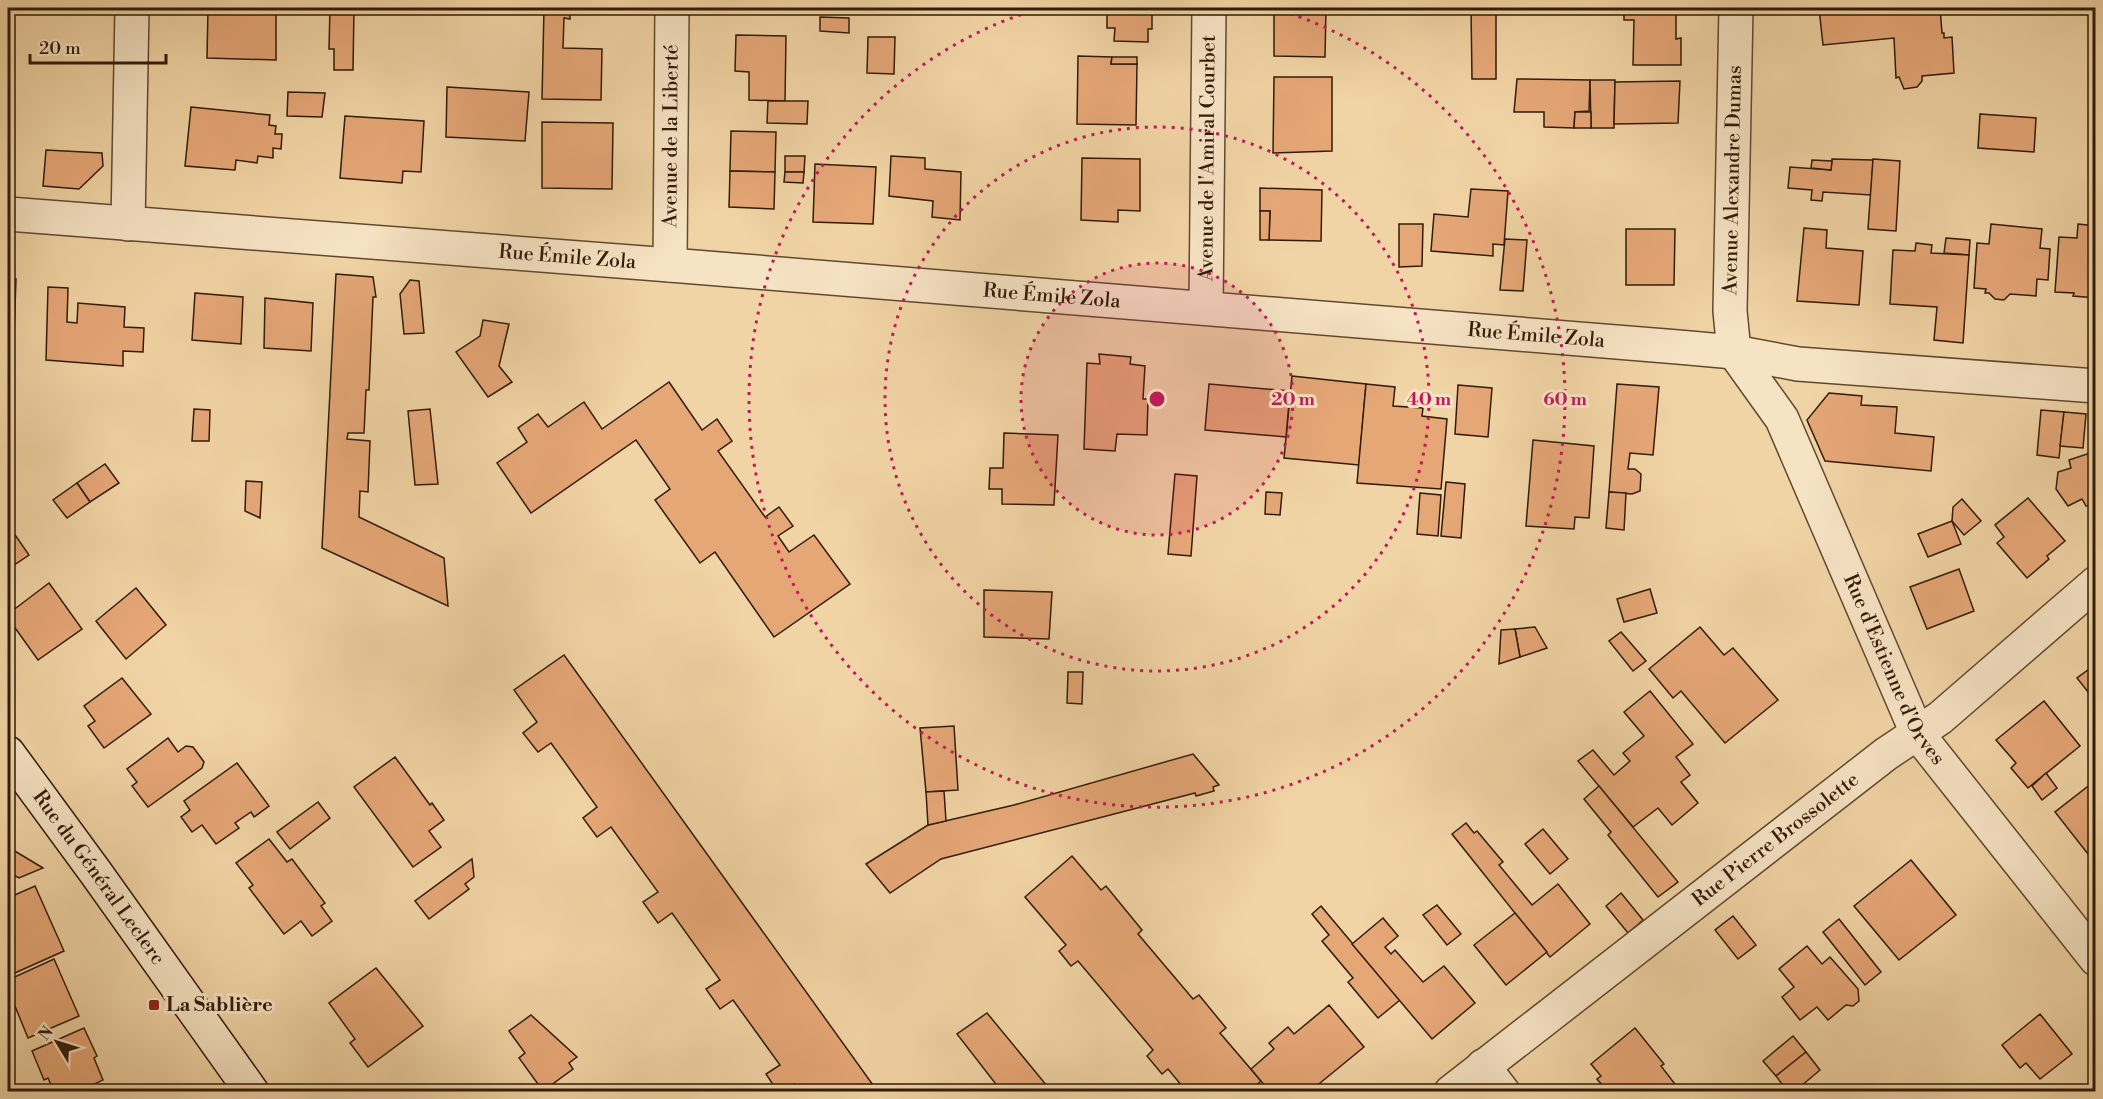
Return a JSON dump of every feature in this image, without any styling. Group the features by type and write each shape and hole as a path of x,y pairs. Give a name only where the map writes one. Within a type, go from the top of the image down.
{"street":[{"path":"128,224 132,8"},
{"name":"Avenue de la Liberté","path":"670,265 672,8"},
{"name":"Avenue de l'Amiral Courbet","path":"1206,308 1209,8"},
{"name":"Avenue Alexandre Dumas","path":"1734,352 1730,311 1736,8"},
{"name":"Rue Émile Zola","path":"8,214 1206,308 1734,352 1798,364 2096,386"},
{"name":"Rue d'Estienne d'Orves","path":"1734,352 1782,419 1917,733 2096,959"},
{"name":"Rue Pierre Brossolette","path":"1451,1092 1876,762 1940,718 2096,583"},
{"name":"Rue du Général Leclerc","path":"13,768 96,873 252,1092"},
{"path":"1483,1066 1503,1092"}],"building":[{"path":"208,8 276,9 276,60 207,58"},
{"path":"330,8 354,8 353,70 334,70 334,49 329,49"},
{"path":"544,8 575,8 575,12 570,12 570,19 564,18 563,48 602,49 601,100 542,99"},
{"path":"745,8 791,8 791,12 745,10"},
{"path":"1107,8 1152,8 1152,29 1148,29 1148,42 1114,41 1115,28 1107,28"},
{"path":"1274,8 1326,8 1325,57 1274,56"},
{"path":"1471,8 1488,8 1488,14 1496,14 1496,79 1472,79"},
{"path":"1624,8 1676,8 1676,39 1681,38 1681,65 1633,65 1634,20 1624,20"},
{"path":"1819,8 1940,8 1944,38 1952,37 1954,73 1922,76 1922,81 1917,87 1904,89 1899,77 1896,78 1894,38 1823,45"},
{"path":"2023,8 2043,8 2043,14 2022,13"},
{"path":"820,17 849,18 849,33 820,31"},
{"path":"736,35 786,36 785,101 749,100 749,72 735,71"},
{"path":"868,37 895,37 894,74 867,73"},
{"path":"1078,56 1112,57 1111,64 1137,64 1136,125 1077,124"},
{"path":"1112,57 1137,57 1137,64 1111,64"},
{"path":"1274,77 1332,77 1332,151 1273,153"},
{"path":"1517,79 1590,80 1589,111 1575,112 1574,128 1544,127 1544,112 1514,112"},
{"path":"1590,80 1615,80 1614,128 1591,128"},
{"path":"1680,81 1678,123 1614,124 1615,82"},
{"path":"447,87 529,92 525,141 446,137"},
{"path":"288,92 325,93 322,117 287,116"},
{"path":"768,101 808,101 807,124 767,123"},
{"path":"191,107 270,115 269,125 276,126 275,134 282,134 281,149 273,148 273,158 258,156 257,163 236,160 235,170 185,166"},
{"path":"2092,107 2096,107 2096,123 2091,123"},
{"path":"1575,112 1591,112 1591,128 1574,128"},
{"path":"1980,114 2036,118 2034,152 1978,148"},
{"path":"345,116 424,121 421,172 403,171 402,183 340,178"},
{"path":"542,122 613,123 612,189 542,188"},
{"path":"731,131 776,132 775,172 730,171"},
{"path":"46,150 102,153 103,166 79,189 43,186"},
{"path":"785,156 805,156 804,172 785,172"},
{"path":"891,156 925,158 925,169 961,172 960,220 932,217 933,201 889,196"},
{"path":"1082,158 1140,159 1140,211 1118,210 1118,222 1081,220"},
{"path":"1832,159 1873,160 1871,195 1823,192 1822,201 1811,200 1812,190 1788,188 1790,167 1831,170"},
{"path":"1873,159 1900,161 1896,231 1868,229"},
{"path":"1812,160 1832,161 1831,170 1811,168"},
{"path":"815,164 876,167 873,224 813,222"},
{"path":"730,171 775,172 774,209 729,207"},
{"path":"785,172 804,172 803,183 784,182"},
{"path":"1260,188 1322,190 1321,241 1269,240 1270,211 1260,211"},
{"path":"1471,189 1508,191 1504,245 1493,244 1493,256 1431,251 1434,214 1468,217"},
{"path":"1260,211 1270,211 1269,240 1260,240"},
{"path":"1399,224 1423,224 1422,266 1399,267"},
{"path":"1991,224 2042,229 2040,248 2050,249 2048,280 2037,279 2036,296 2010,294 2004,300 1995,299 1989,293 1985,293 1986,289 1974,288 1977,243 1989,244"},
{"path":"2078,224 2096,226 2096,298 2055,292 2059,237 2077,238"},
{"path":"1804,228 1827,230 1826,248 1863,251 1859,305 1797,301"},
{"path":"1626,229 1675,229 1674,285 1626,285"},
{"path":"1946,238 1970,240 1969,255 1944,253"},
{"path":"1505,239 1527,240 1523,291 1500,290"},
{"path":"1916,243 1932,245 1931,253 1969,255 1963,343 1934,340 1937,307 1890,304 1893,250 1915,251"},
{"path":"336,274 373,277 376,297 373,297 369,390 366,390 364,433 348,433 347,439 370,441 368,492 360,491 359,517 444,558 448,606 322,548"},
{"path":"8,278 16,279 14,334 8,333"},
{"path":"410,280 419,281 424,333 404,334 400,294"},
{"path":"48,287 68,288 67,322 77,323 78,303 125,307 124,327 144,328 143,352 123,351 123,366 46,360"},
{"path":"195,293 243,297 241,344 192,340"},
{"path":"265,298 313,303 311,351 264,348"},
{"path":"483,320 509,324 499,366 512,382 488,397 456,352 480,336"},
{"path":"1099,354 1131,357 1130,364 1145,366 1143,399 1148,399 1147,435 1117,434 1115,451 1084,449 1087,363 1100,364"},
{"path":"1292,376 1366,384 1359,465 1284,458"},
{"path":"669,382 702,430 717,419 732,441 718,451 765,517 779,507 793,526 778,536 789,552 814,535 850,584 774,637 715,552 700,563 655,500 670,489 636,440 531,513 497,463 527,442 518,428 538,414 548,427 584,402 602,429"},
{"path":"1209,384 1290,391 1286,437 1205,430"},
{"path":"1366,384 1395,387 1393,406 1423,408 1422,416 1447,419 1441,489 1357,483"},
{"path":"1617,384 1659,387 1653,455 1630,453 1628,469 1635,469 1641,474 1640,491 1632,494 1609,492"},
{"path":"1458,385 1492,388 1488,437 1455,434"},
{"path":"1829,393 1862,396 1861,405 1897,407 1895,433 1934,437 1931,471 1825,461 1807,420"},
{"path":"194,409 210,410 209,441 192,441"},
{"path":"430,409 438,484 415,485 408,411"},
{"path":"2041,410 2064,412 2059,458 2037,455"},
{"path":"2064,412 2086,414 2083,448 2060,446"},
{"path":"1004,433 1058,435 1054,505 1002,504 1002,489 989,489 990,468 1003,468"},
{"path":"1533,440 1594,446 1589,518 1575,517 1574,529 1526,526"},
{"path":"2096,451 2096,505 2086,506 2082,499 2068,506 2056,489 2058,472 2071,468 2069,460"},
{"path":"105,464 119,483 90,502 77,483"},
{"path":"1175,474 1197,476 1191,556 1168,554"},
{"path":"246,481 262,482 260,518 245,511"},
{"path":"1446,482 1465,484 1461,538 1441,536"},
{"path":"77,483 90,502 67,518 53,500"},
{"path":"1266,492 1282,493 1280,515 1265,514"},
{"path":"1609,492 1626,493 1624,530 1606,528"},
{"path":"1420,493 1441,495 1438,536 1417,534"},
{"path":"2028,498 2065,541 2047,556 2049,559 2027,578 1997,543 2004,537 1995,525"},
{"path":"1962,499 1981,521 1964,535 1952,521 1953,507"},
{"path":"1952,521 1961,544 1928,557 1918,534"},
{"path":"11,529 29,555 8,569 8,532"},
{"path":"1959,569 1974,611 1927,629 1910,587"},
{"path":"49,583 82,629 38,660 8,618 8,614"},
{"path":"136,588 166,625 126,659 96,621"},
{"path":"1650,589 1657,613 1624,622 1617,599"},
{"path":"984,590 1052,592 1049,639 984,637"},
{"path":"1535,627 1547,648 1520,657 1515,629"},
{"path":"1700,627 1724,655 1733,648 1778,700 1725,743 1681,691 1673,698 1649,669"},
{"path":"1515,629 1520,657 1499,664 1501,630"},
{"path":"1621,632 1646,661 1633,671 1609,641"},
{"path":"564,655 878,1092 800,1092 794,1084 783,1092 778,1092 766,1074 780,1065 733,1000 720,1009 706,989 720,980 672,913 658,923 643,902 658,892 611,827 597,837 583,818 597,807 551,743 538,752 523,733 537,722 514,690"},
{"path":"2092,667 2096,672 2096,702 2077,678"},
{"path":"1068,672 1083,672 1082,704 1067,703"},
{"path":"122,678 151,714 104,748 88,726 95,721 84,706"},
{"path":"1650,691 1693,744 1676,757 1690,775 1681,782 1698,803 1672,825 1658,808 1633,827 1578,761 1593,750 1614,775 1630,761 1623,753 1644,736 1624,712"},
{"path":"2044,701 2080,746 2028,788 2011,768 2016,763 1996,740"},
{"path":"954,726 958,790 926,792 920,728"},
{"path":"168,738 178,752 186,746 193,747 204,762 202,768 148,807 132,786 137,782 127,769"},
{"path":"1193,754 1219,785 1213,787 1214,791 1196,796 1195,793 941,859 890,893 866,864 928,825 1014,805"},
{"path":"395,757 430,805 432,803 444,820 429,831 441,847 413,867 354,787"},
{"path":"237,763 269,806 254,817 251,812 235,823 239,828 216,844 202,825 192,832 181,817 190,810 184,801"},
{"path":"2046,773 2057,788 2042,800 2032,786"},
{"path":"2096,780 2096,863 2095,863 2055,812"},
{"path":"1599,786 1678,882 1658,897 1608,835 1611,832 1584,799"},
{"path":"944,791 946,821 928,825 926,792"},
{"path":"318,802 330,818 290,849 277,832"},
{"path":"1466,823 1474,833 1477,831 1503,862 1499,865 1532,905 1558,884 1590,924 1550,957 1452,834"},
{"path":"1543,829 1568,859 1550,874 1525,844"},
{"path":"269,839 287,862 292,859 325,903 321,906 332,921 312,936 301,921 284,934 249,888 253,885 236,863"},
{"path":"8,847 43,868 19,878 8,872"},
{"path":"1072,856 1101,890 1106,886 1142,930 1138,934 1193,999 1199,995 1226,1028 1220,1033 1261,1081 1248,1092 1187,1092 1168,1069 1162,1074 1147,1056 1153,1050 1078,961 1071,966 1059,951 1066,945 1025,897"},
{"path":"472,859 474,877 465,884 469,889 429,919 415,901"},
{"path":"1911,860 1956,915 1899,960 1854,906"},
{"path":"35,886 64,951 8,976 8,898"},
{"path":"1621,893 1643,920 1628,933 1606,906"},
{"path":"1437,905 1461,934 1447,945 1423,915"},
{"path":"1321,906 1400,1000 1378,1018 1348,982 1353,978 1322,941 1329,935 1312,914"},
{"path":"1515,913 1547,952 1506,985 1474,945"},
{"path":"1733,916 1756,945 1738,959 1715,930"},
{"path":"1383,918 1398,936 1385,947 1391,954 1395,950 1423,982 1444,966 1475,1003 1432,1039 1352,944"},
{"path":"1839,919 1881,972 1865,985 1823,932"},
{"path":"1807,946 1822,964 1830,957 1858,989 1859,1001 1853,1006 1846,1005 1828,1020 1817,1007 1800,1020 1782,997 1794,987 1779,969"},
{"path":"54,959 79,1016 28,1038 8,989 8,980"},
{"path":"376,968 423,1026 368,1067 350,1043 355,1039 329,1003"},
{"path":"1329,1005 1364,1047 1309,1092 1270,1092 1251,1069 1274,1049 1269,1043 1288,1027 1294,1034"},
{"path":"987,1013 1052,1092 1002,1092 957,1034"},
{"path":"2040,1014 2072,1054 2040,1079 2026,1063 2020,1068 2002,1045"},
{"path":"531,1015 577,1057 569,1063 573,1069 543,1091 519,1058 525,1053 509,1031"},
{"path":"84,1028 97,1056 94,1058 103,1080 78,1092 54,1092 48,1078 44,1080 32,1051"},
{"path":"1635,1028 1664,1064 1661,1066 1681,1092 1608,1092 1597,1079 1601,1076 1591,1064"},
{"path":"1793,1036 1806,1052 1776,1076 1763,1061"},
{"path":"1806,1052 1820,1070 1794,1092 1788,1092 1776,1076"}],"place":[{"name":"La Sablière","path":"154,1005"}]}
